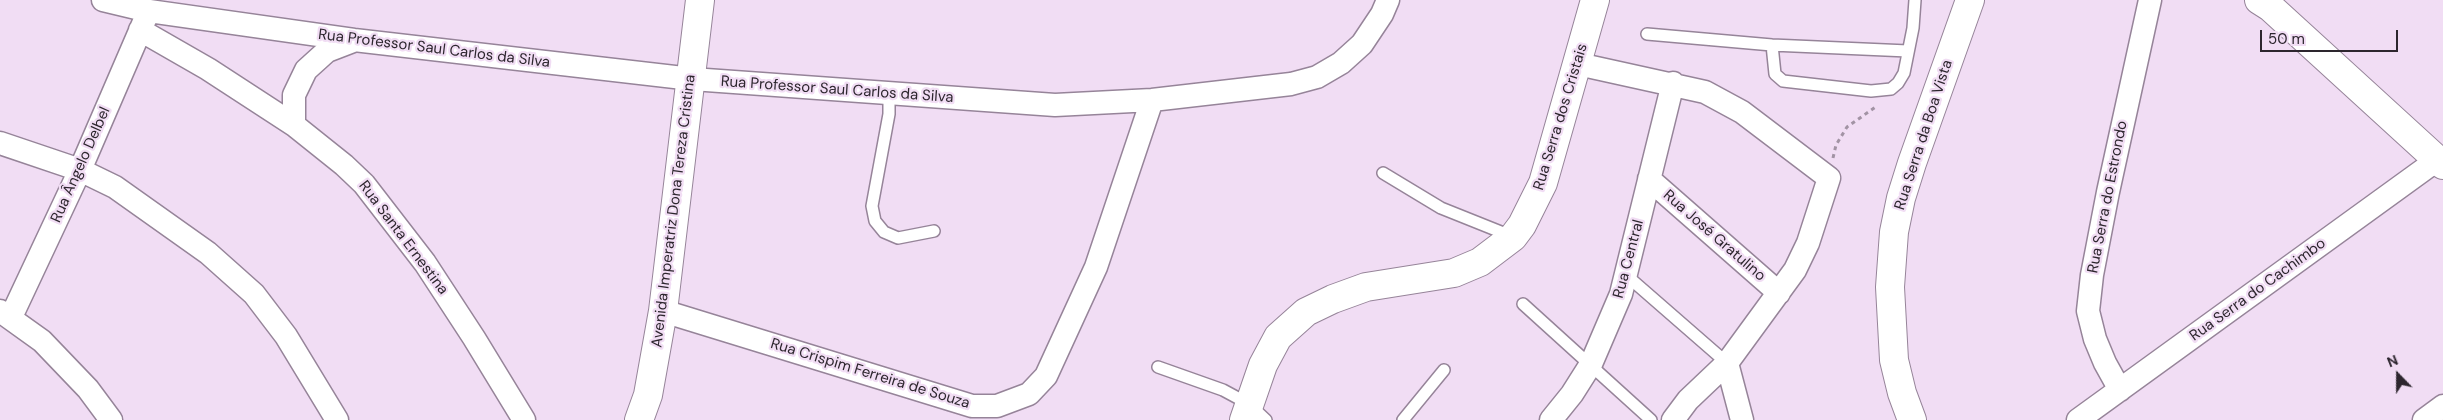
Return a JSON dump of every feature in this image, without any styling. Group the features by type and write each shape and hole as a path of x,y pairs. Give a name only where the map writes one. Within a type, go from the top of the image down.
{"street":[{"name":"Rua Professor Saul Carlos da Silva","path":"103,0 144,21 354,40 692,79 1055,105 1152,100 1291,84 1317,76 1341,63 1362,44 1382,14 1388,0"},
{"name":"Avenida Imperatriz Dona Tereza Cristina","path":"639,420 648,395 663,310 700,0"},
{"name":"Rua Serra dos Cristais","path":"1253,415 1263,365 1278,337 1306,312 1333,299 1366,287 1454,273 1480,262 1513,237 1522,225 1543,183 1578,64 1594,0"},
{"name":"Rua Serra da Boa Vista","path":"1912,420 1902,393 1894,360 1890,287 1894,232 1901,198 1912,163 1970,0"},
{"name":"Rua Serra do Estrondo","path":"2120,390 2105,363 2095,339 2088,311 2092,275 2108,192 2150,0"},
{"path":"2258,0 2270,7 2440,163"},
{"name":"Rua Santa Ernestina","path":"144,21 208,69 294,125 344,165 364,184 425,263 470,331 524,420"},
{"name":"Rua Ângelo Delbel","path":"5,314 80,170 144,21"},
{"path":"294,125 294,95 306,70 327,51 354,40"},
{"path":"1578,64 1705,92 1742,112 1829,178 1808,243 1795,270 1727,363 1688,400 1672,420"},
{"name":"Rua Central","path":"1551,420 1572,394 1591,364 1621,294 1673,84"},
{"name":"Rua Crispim Ferreira de Souza","path":"663,310 972,406 997,406 1028,394 1046,376 1096,267 1152,100"},
{"path":"0,143 80,170 115,187 208,252 254,294 286,336 337,420"},
{"name":"Rua Serra do Cachimbo","path":"2078,420 2440,163"},
{"name":"Rua José Gratulino","path":"1649,179 1779,294"},
{"path":"5,314 42,341 88,389 112,420"},
{"path":"1727,363 1742,420"},
{"path":"2424,420 2443,406"}],"lane":[{"path":"1772,45 1775,74 1784,81 1870,91 1892,89 1898,84 1904,73 1915,0"},
{"path":"1647,34 1772,45 1908,51"},
{"path":"889,94 890,114 872,206 875,221 884,232 898,238 934,231"},
{"path":"1383,173 1441,208 1513,237"},
{"path":"1626,275 1727,363"},
{"path":"1523,304 1651,420"},
{"path":"1158,367 1223,390 1253,415"},
{"path":"1403,420 1444,370"}],"path":[{"path":"1829,178 1836,145 1847,127 1885,102"}]}
